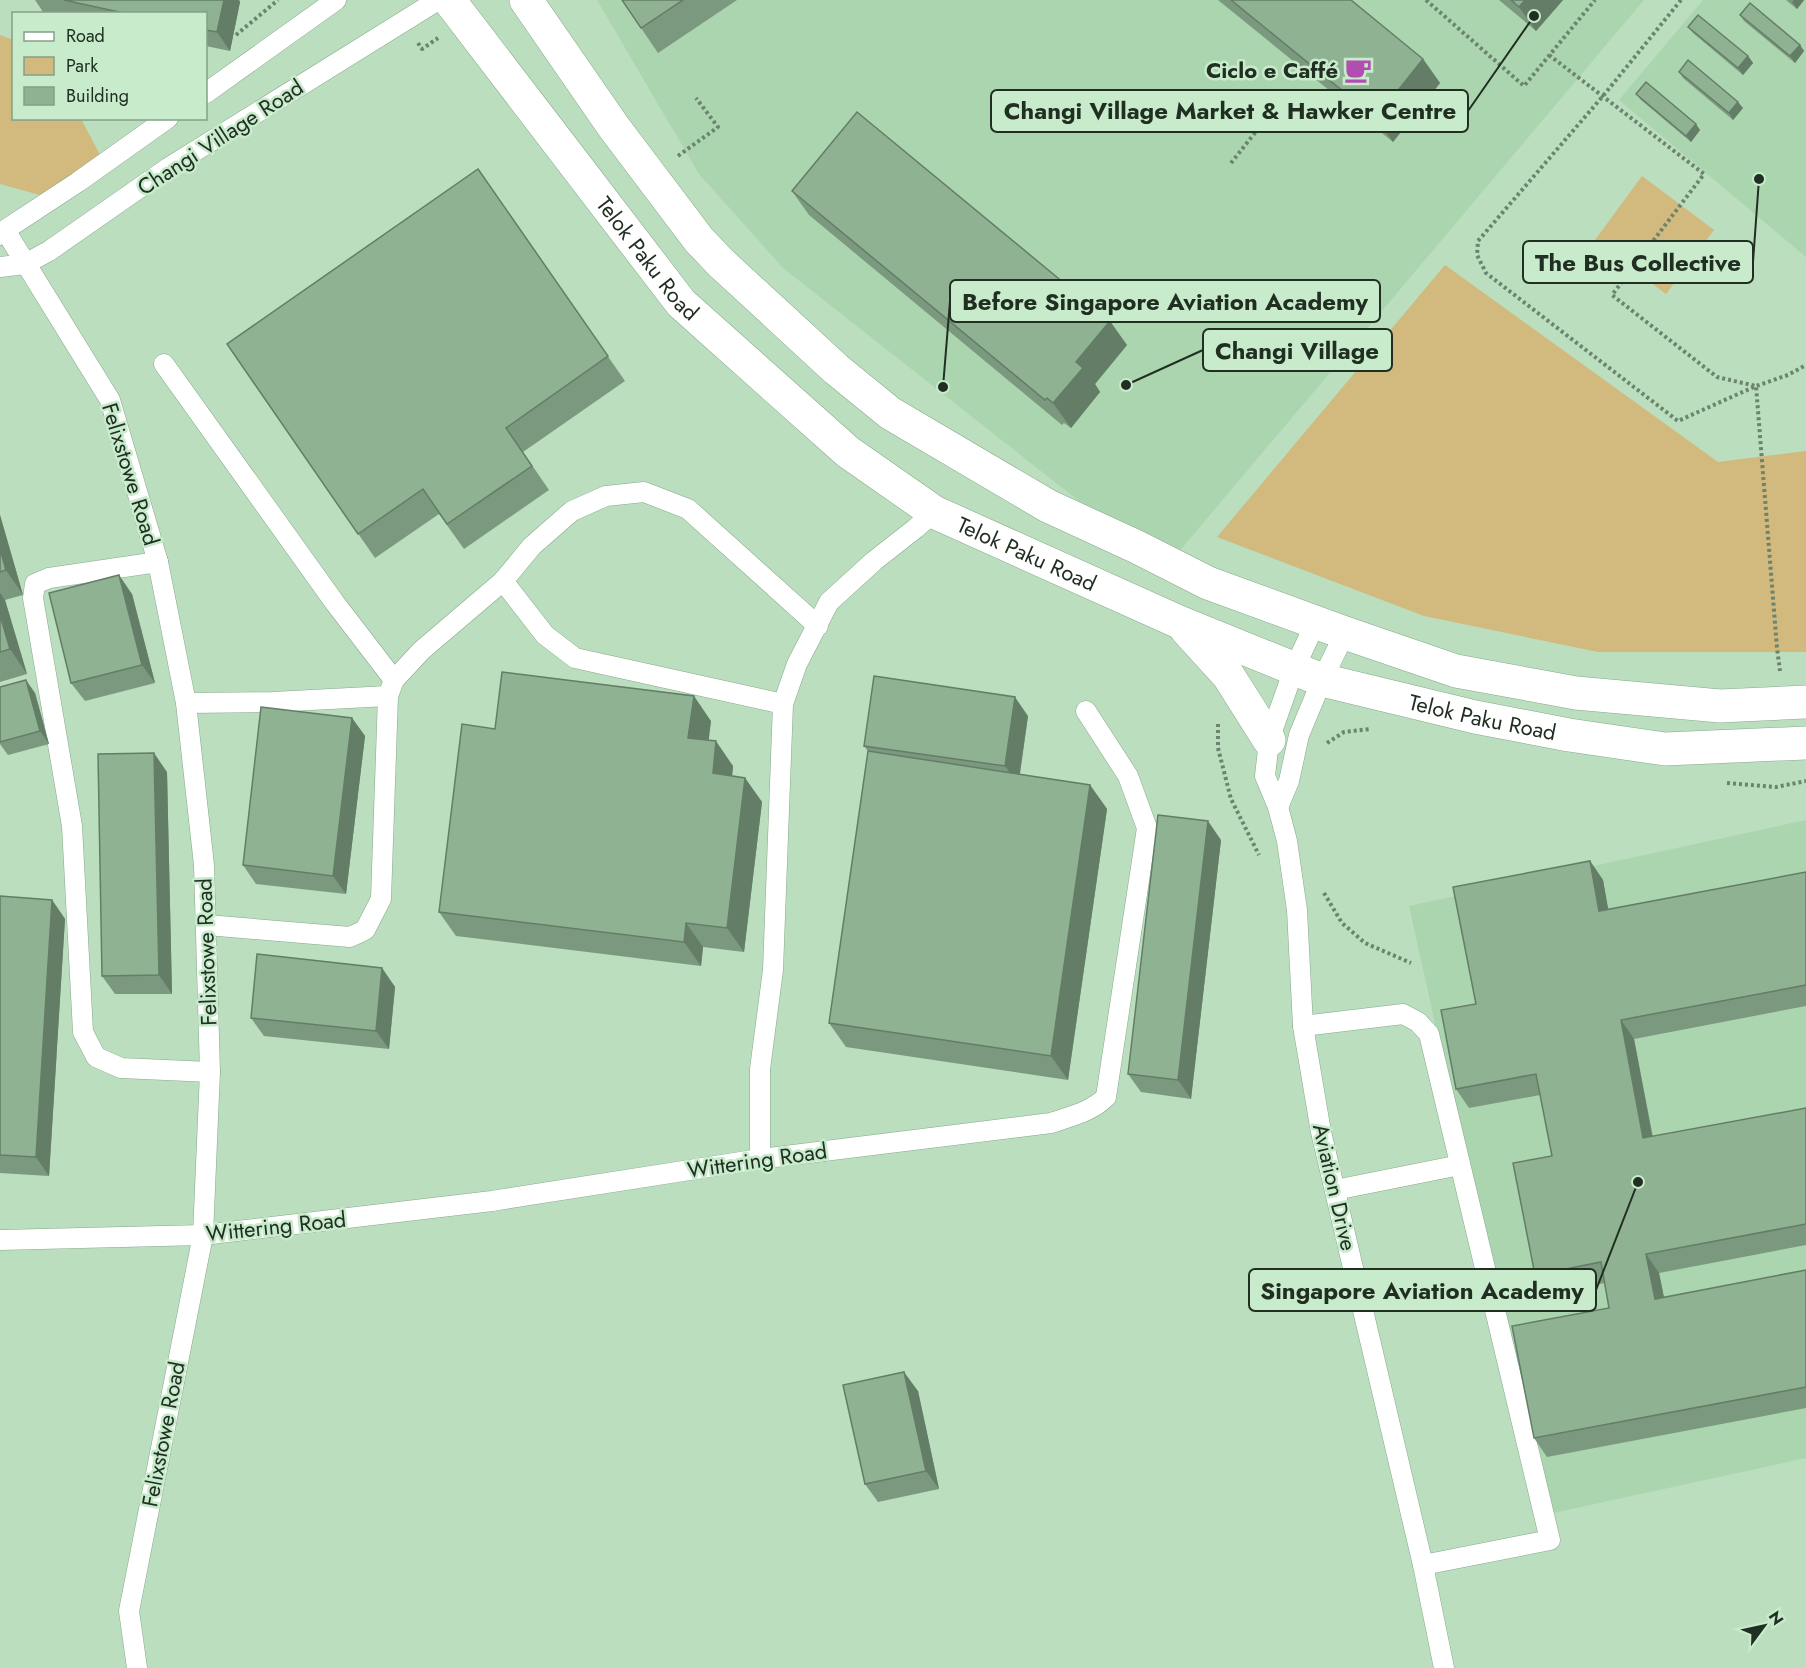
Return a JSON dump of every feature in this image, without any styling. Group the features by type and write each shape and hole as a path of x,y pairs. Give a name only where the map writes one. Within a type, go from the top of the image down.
{"main road":[{"name":"Telok Paku Road","path":"449,0 681,303 848,452 934,512 1179,622 1308,674 1475,717 1569,735 1665,749 1806,743"},
{"name":"Telok Paku Road","path":"526,0 650,176 699,240 720,262 836,369 891,413 1048,506 1208,583 1455,671 1576,693 1720,706 1806,702"},
{"path":"1179,622 1228,675 1269,740"}],"lane":[{"name":"Changi Village Road","path":"207,92 336,0"},
{"name":"Changi Village Road","path":"0,267 25,264 58,244 168,168 438,0"},
{"name":"Changi Village Road","path":"2,232 165,120"},
{"name":"Felixstowe Road","path":"2,232 25,264 110,400 158,562 186,703 204,865 210,1072 202,1235 129,1611 137,1668"},
{"path":"164,364 335,603 391,688 381,899 365,930 350,937 207,925"},
{"path":"186,703 273,702 391,688 430,643 503,582 532,546 572,511 606,496 644,492 688,509 818,626"},
{"path":"760,1159 760,1069 773,970 783,704 797,664 829,603 874,561 934,512"},
{"path":"158,562 49,578 36,584 33,598 72,826 83,1032 96,1057 121,1068 210,1072"},
{"path":"503,582 545,635 575,658 783,704"},
{"name":"Aviation Drive","path":"1330,628 1308,674 1269,740 1265,776 1278,807 1287,841 1294,885 1303,1026 1321,1132 1444,1668"},
{"name":"Aviation Drive","path":"1278,807 1289,781 1299,735 1308,674 1330,628"},
{"name":"Wittering Road","path":"0,1240 202,1235 492,1201 760,1159 1051,1123 1097,1106 1106,1097 1147,828 1128,776 1086,711"},
{"path":"1303,1026 1403,1014 1418,1022 1429,1034 1550,1540 1422,1565"},
{"path":"1335,1190 1460,1164"}],"path":[{"path":"233,38 278,0"},
{"path":"1426,0 1524,86 1595,0"},
{"path":"1681,0 1603,96 1479,241 1477,255 1486,273 1678,421 1756,386 1788,375 1806,365"},
{"path":"1550,55 1704,174 1612,295 1717,377 1756,386"},
{"path":"650,176 718,127 696,98"},
{"path":"1231,163 1262,124"},
{"path":"1756,386 1779,665"},
{"path":"1769,672 1789,671"},
{"path":"1218,720 1218,748 1231,799 1259,854 1260,864"},
{"path":"1322,746 1344,732 1377,728"},
{"path":"1720,782 1776,787 1806,781"},
{"path":"1294,885 1317,882 1342,923 1349,930 1365,943 1411,963"}],"shaded area":[{"path":"597,0 1644,0 1177,554 1079,501 783,268 699,174"},
{"path":"1703,0 1806,0 1806,257 1619,100"},
{"path":"1806,820 1806,1458 1544,1515 1409,906"}],"green space":[{"path":"0,35 12,40 12,120 82,120 106,166 58,200 0,184"},
{"path":"1642,176 1714,230 1666,294 1595,240"},
{"path":"1445,265 1718,462 1806,451 1806,652 1598,652 1424,616 1217,537"}],"building":[{"path":"64,0 224,0 217,32 207,30 207,12 119,12"},
{"path":"622,0 683,0 641,28"},
{"path":"1231,0 1351,0 1423,59 1376,118"},
{"path":"1511,0 1525,0 1519,7"},
{"path":"1750,3 1800,45 1790,56 1740,15"},
{"path":"1698,15 1748,56 1738,68 1688,27"},
{"path":"1688,60 1738,102 1729,113 1679,72"},
{"path":"1646,82 1696,124 1686,136 1636,94"},
{"path":"857,112 1110,321 1076,362 1083,368 1053,403 1047,398 1045,400 792,191"},
{"path":"478,169 608,356 506,428 532,466 447,524 423,489 358,534 227,344"},
{"path":"0,549 6,570 0,572"},
{"path":"119,575 142,665 71,683 49,593"},
{"path":"0,615 10,649 0,652"},
{"path":"502,672 694,696 688,738 716,741 713,773 745,778 727,928 686,923 684,942 439,912 462,724 495,729"},
{"path":"874,676 1015,697 1005,766 864,746"},
{"path":"26,680 40,731 0,742 0,687"},
{"path":"261,707 352,718 333,876 243,865"},
{"path":"868,751 1090,785 1051,1056 829,1023"},
{"path":"154,753 159,975 102,976 98,754"},
{"path":"1158,815 1208,821 1178,1080 1128,1074"},
{"path":"1590,861 1599,911 1806,872 1806,985 1621,1020 1643,1138 1806,1108 1806,1224 1646,1254 1655,1299 1806,1270 1806,1387 1534,1438 1512,1326 1609,1308 1601,1262 1535,1275 1513,1163 1552,1156 1536,1074 1456,1089 1441,1010 1476,1004 1453,887"},
{"path":"0,896 52,900 36,1157 0,1155"},
{"path":"257,954 382,968 376,1031 251,1018"},
{"path":"904,1372 926,1471 865,1484 843,1385"}],"place":[{"name":"Changi Village Market & Hawker Centre","path":"1534,16"},
{"name":"Ciclo e Caffé","path":"1358,70"},
{"name":"The Bus Collective","path":"1759,179"},
{"name":"Changi Village","path":"1126,385"},
{"name":"Before Singapore Aviation Academy","path":"943,387"},
{"name":"Singapore Aviation Academy","path":"1638,1182"}]}
